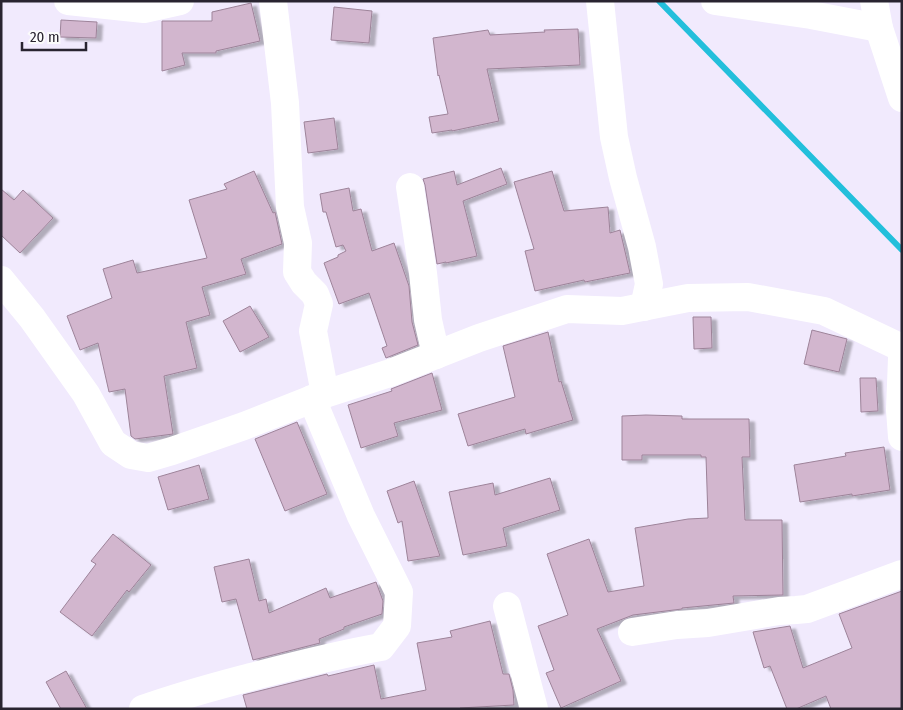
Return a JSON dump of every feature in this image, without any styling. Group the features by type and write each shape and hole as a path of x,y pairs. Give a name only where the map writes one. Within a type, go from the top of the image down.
{"street":[{"path":"68,1 144,8 168,2"},
{"path":"143,709 174,698 270,672 342,654 381,647 397,626 399,592 361,516 319,397 313,331 319,304 315,294 304,283 297,272 298,243 290,207 285,103 273,1"},
{"path":"600,1 614,136 623,178 642,247 649,284 644,307"},
{"path":"714,1 811,15 879,28"},
{"path":"874,1 879,28 902,98"},
{"path":"410,187 428,320 436,355"},
{"path":"1,280 32,318 86,394 113,444 132,455 148,458 244,426 319,397 390,374 479,338 566,309 622,311 688,298 748,297 824,311 902,348"},
{"path":"902,358 900,410 902,436"},
{"path":"632,632 677,625 708,623 779,610 807,608 902,574"},
{"path":"507,606 534,709"}],"building":[{"path":"251,3 260,41 216,51 216,53 182,53 185,65 162,71 162,21 212,21 212,12"},
{"path":"334,7 372,11 369,43 331,40"},
{"path":"61,20 97,22 96,38 60,37"},
{"path":"578,29 580,65 487,69 499,121 452,131 432,133 429,117 448,114 438,76 433,38 488,30 490,35"},
{"path":"334,118 338,149 308,153 304,122"},
{"path":"501,168 507,184 463,201 477,256 437,264 423,179 454,171 457,185"},
{"path":"254,171 273,213 275,212 282,244 241,259 246,274 202,287 210,315 186,322 197,368 164,376 173,434 135,439 131,436 125,389 109,392 98,343 80,350 67,316 112,298 103,269 133,260 137,273 207,258 189,200 227,189 224,184"},
{"path":"552,171 564,211 608,207 610,233 620,230 630,273 585,282 584,280 535,291 525,251 534,249 514,182"},
{"path":"349,188 353,211 361,209 372,251 394,243 409,286 412,322 418,345 386,358 382,348 387,346 369,293 339,304 324,263 346,251 343,245 336,247 326,212 323,212 320,194"},
{"path":"1,189 14,200 23,190 53,218 20,253 1,235"},
{"path":"250,306 269,337 240,352 223,321"},
{"path":"693,317 711,317 712,348 694,349"},
{"path":"812,330 847,339 839,372 804,364"},
{"path":"548,332 559,382 561,381 573,420 526,434 525,429 468,446 458,414 515,397 503,346"},
{"path":"432,373 442,410 394,423 398,436 361,448 348,405 392,391 391,389"},
{"path":"860,378 876,378 878,411 861,412"},
{"path":"622,416 682,416 682,419 749,419 750,457 742,457 745,520 782,520 783,595 733,596 734,603 633,615 597,629 621,681 561,708 546,673 554,670 538,626 568,615 547,554 589,539 608,592 644,586 635,528 688,519 708,518 706,457 701,457 701,455 642,455 642,460 622,460"},
{"path":"297,422 327,494 285,511 255,439"},
{"path":"884,447 890,490 800,502 794,465 846,456 845,453"},
{"path":"199,465 209,499 168,510 158,477"},
{"path":"550,478 560,510 503,528 507,546 463,555 449,492 493,483 495,495"},
{"path":"414,481 440,556 408,561 402,521 398,523 387,491"},
{"path":"113,534 151,565 129,592 127,590 92,636 60,612 96,564 91,561"},
{"path":"249,559 259,601 266,599 269,613 326,588 330,598 376,582 383,601 382,614 344,627 344,629 319,639 320,643 253,660 236,599 222,602 214,567"},
{"path":"902,591 902,709 831,709 826,696 796,709 787,709 770,666 764,668 753,632 790,626 803,668 852,648 839,614"},
{"path":"490,621 503,674 509,674 514,705 460,709 247,709 243,695 327,674 328,676 374,665 381,699 426,690 417,643 452,637 450,631"},
{"path":"66,671 87,709 61,709 46,682"}],"waterway":[{"path":"659,1 902,250"}]}
